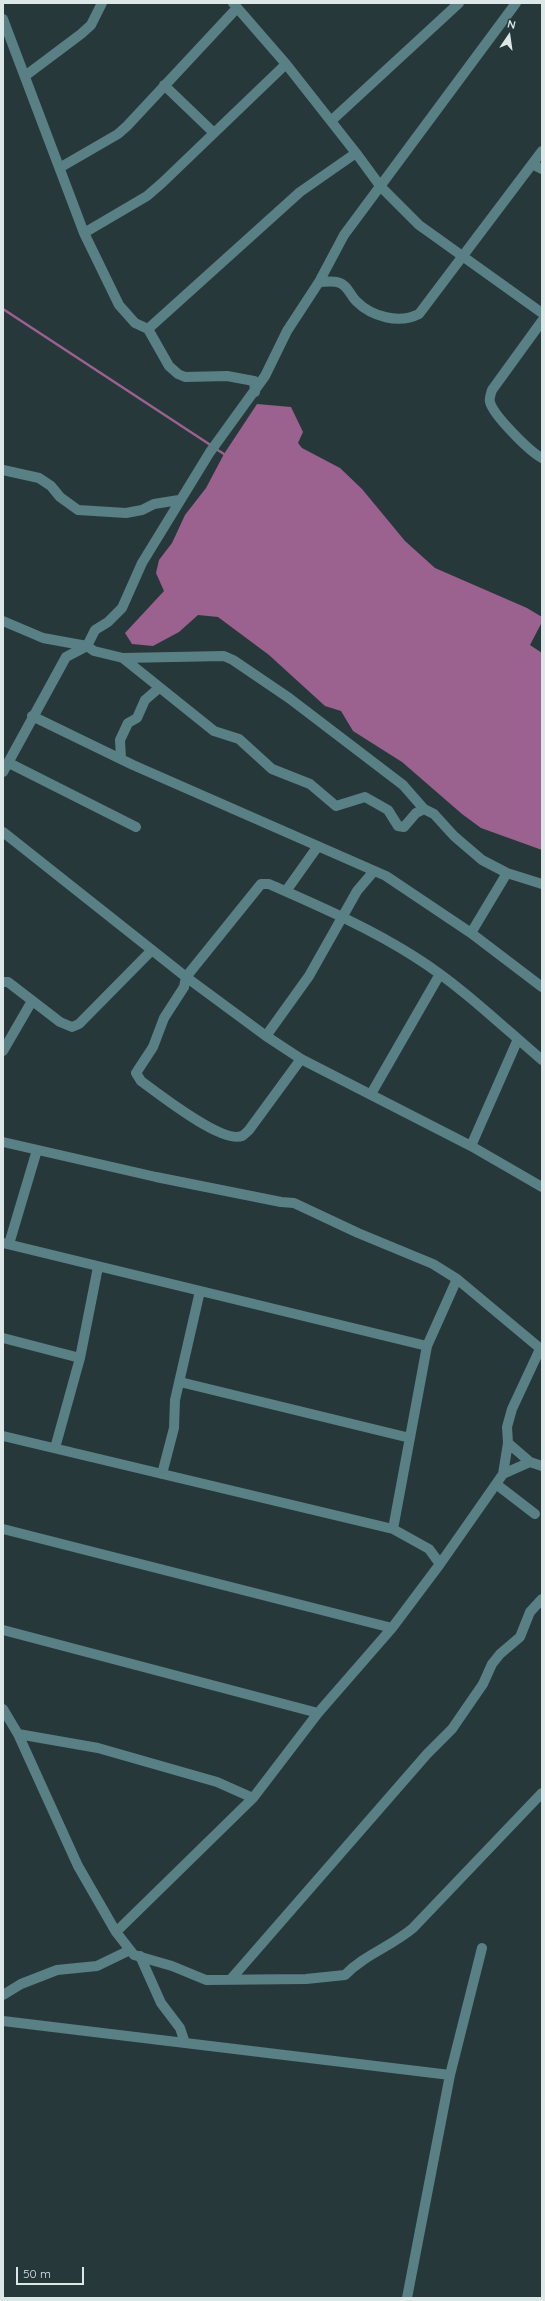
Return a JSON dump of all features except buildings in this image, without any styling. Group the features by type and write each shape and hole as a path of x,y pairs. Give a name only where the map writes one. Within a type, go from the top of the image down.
{"street":[{"path":"25,76 91,25 102,3"},
{"path":"331,121 459,3"},
{"path":"136,826 6,767 32,716 66,657 87,646 95,630 108,622 122,608 142,563 210,452 255,392 287,331 319,282 344,235 516,3"},
{"path":"61,167 118,134 164,86 235,6 286,64 356,152 381,187 419,224 542,314"},
{"path":"3,19 61,167 84,233 119,304 135,323 148,329 169,366 178,374 185,378 243,378 254,381 255,392"},
{"path":"84,233 147,196 286,64"},
{"path":"164,86 214,133"},
{"path":"319,282 338,282 345,285 356,301 370,311 393,319 411,318 419,314 542,151"},
{"path":"148,329 300,192 356,152"},
{"path":"532,164 542,169"},
{"path":"542,321 492,390 489,401 493,409 515,435 542,458"},
{"path":"3,470 39,478 51,486 60,497 69,504 82,510 126,513 142,510 154,504 180,500"},
{"path":"3,621 43,638 87,646 94,651 123,658 224,656 233,660 289,698 403,785 424,809 434,814 454,836 482,860 507,873 542,884"},
{"path":"123,658 214,731 239,739 272,769 310,784 336,806 365,797 388,810 398,826 404,827 416,812 424,809"},
{"path":"121,759 120,740 128,723 137,718 145,700 159,688"},
{"path":"32,716 121,759 386,876 471,932 542,987"},
{"path":"3,832 186,977 266,1036 301,1059 471,1146 522,1174 542,1187"},
{"path":"286,891 318,846"},
{"path":"266,1036 309,976 357,891 374,870"},
{"path":"471,932 507,873"},
{"path":"301,1059 249,1130 243,1136 237,1137 226,1136 210,1129 141,1081 136,1072 153,1047 164,1018 184,987 186,977 261,884 269,884 343,917 414,956 440,974 542,1060"},
{"path":"3,982 8,982 60,1022 72,1027 79,1024 152,950"},
{"path":"371,1094 440,974"},
{"path":"3,1051 32,1001"},
{"path":"471,1146 518,1039"},
{"path":"3,1142 156,1178 280,1202 294,1203 358,1233 433,1264 457,1278 541,1350 512,1409 507,1427 508,1443 503,1474 440,1564 392,1628 318,1713 253,1798 116,1932"},
{"path":"37,1150 6,1244 427,1346"},
{"path":"55,1448 80,1358 98,1267"},
{"path":"393,1529 427,1346 457,1278"},
{"path":"162,1474 174,1428 175,1400 200,1290"},
{"path":"3,1338 80,1358"},
{"path":"180,1382 410,1438"},
{"path":"3,1436 393,1529 429,1549 440,1564"},
{"path":"508,1443 530,1462 542,1466"},
{"path":"503,1474 530,1462"},
{"path":"496,1484 535,1514"},
{"path":"3,1529 392,1628"},
{"path":"231,1979 427,1754 452,1729 483,1684 492,1664 500,1654 520,1637 530,1612 542,1599"},
{"path":"3,1630 318,1713"},
{"path":"3,1709 18,1734 78,1866 116,1932 134,1955 187,1971 206,1980 306,1979 345,1975 353,1967 404,1936 413,1928 542,1793"},
{"path":"18,1734 98,1748 216,1782 253,1798"},
{"path":"407,2298 450,2075 482,1948"},
{"path":"3,1995 21,1984 57,1970 97,1966 130,1950"},
{"path":"140,1956 161,2003 180,2028 185,2043"},
{"path":"3,2021 450,2075"}],"shaded area":[{"path":"257,404 291,407 303,432 298,443 302,448 340,468 362,489 405,541 435,568 527,608 542,617 542,622 530,645 542,653 542,850 481,828 462,814 402,762 353,731 341,711 325,706 269,655 218,617 198,615 179,632 153,646 132,644 125,633 164,591 156,573 159,560 172,543 185,515 206,488 224,454"}],"waterway":[{"path":"3,309 212,446"},
{"path":"216,449 224,454"}]}
